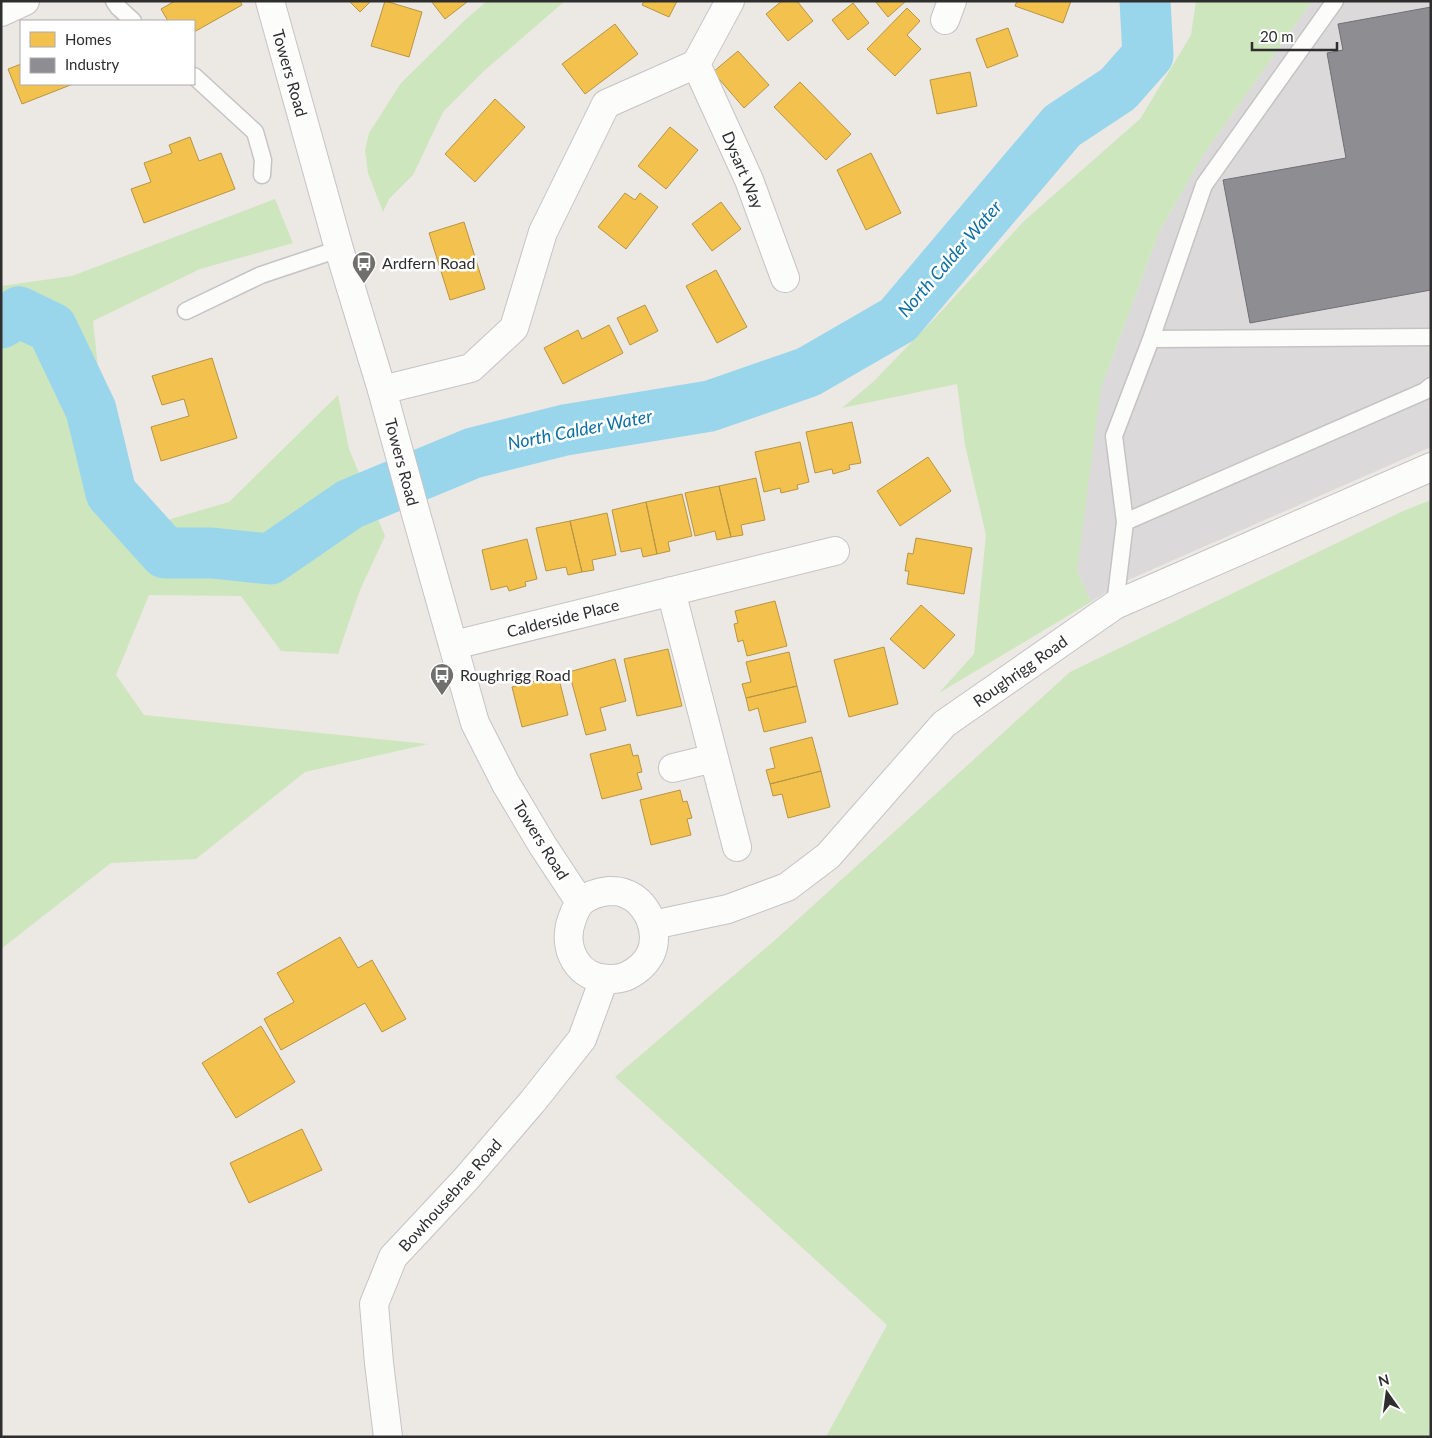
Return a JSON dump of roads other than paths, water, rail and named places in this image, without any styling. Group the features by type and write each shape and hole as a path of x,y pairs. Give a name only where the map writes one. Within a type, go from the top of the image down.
{"street":[{"path":"1,12 25,1"},
{"name":"Towers Road","path":"270,1 339,249 382,390 476,723 506,784 542,846 580,902"},
{"path":"382,390 471,368 514,328 543,232 606,104 696,64 730,1"},
{"name":"Dysart Way","path":"696,64 749,180 785,278"},
{"name":"Roughrigg Road","path":"653,925 728,909 787,887 828,856 944,724 1115,606 1431,467"},
{"name":"Calderside Place","path":"454,645 835,551"},
{"path":"671,591 737,847"},
{"path":"673,768 714,758"},
{"path":"609,891 624,893 640,903 653,925 654,941 650,953 636,972 622,978 604,980 592,977 580,967 571,954 568,938 569,929 580,902 596,893 609,891"},
{"name":"Bowhousebrae Road","path":"388,1437 374,1304 393,1257 483,1159 533,1101 582,1039 604,980"}],"lane":[{"path":"114,1 133,20"},
{"path":"1115,606 1125,522 1114,436 1151,339 1204,185 1335,1"},
{"path":"195,77 255,132 264,160 262,174"},
{"path":"186,311 261,275 339,249"},
{"path":"1151,339 1431,337"},
{"path":"1125,522 1416,395 1431,386"}],"waterway":[{"name":"North Calder Water","path":"1,323 19,312 52,328 91,410 111,493 165,553 212,553 270,559 350,504 473,453 565,430 710,406 808,372 898,320 1062,126 1118,89 1148,55 1145,1"}],"place":[{"name":"Ardfern Road","path":"364,284"},
{"name":"Roughrigg Road","path":"442,696"}]}
